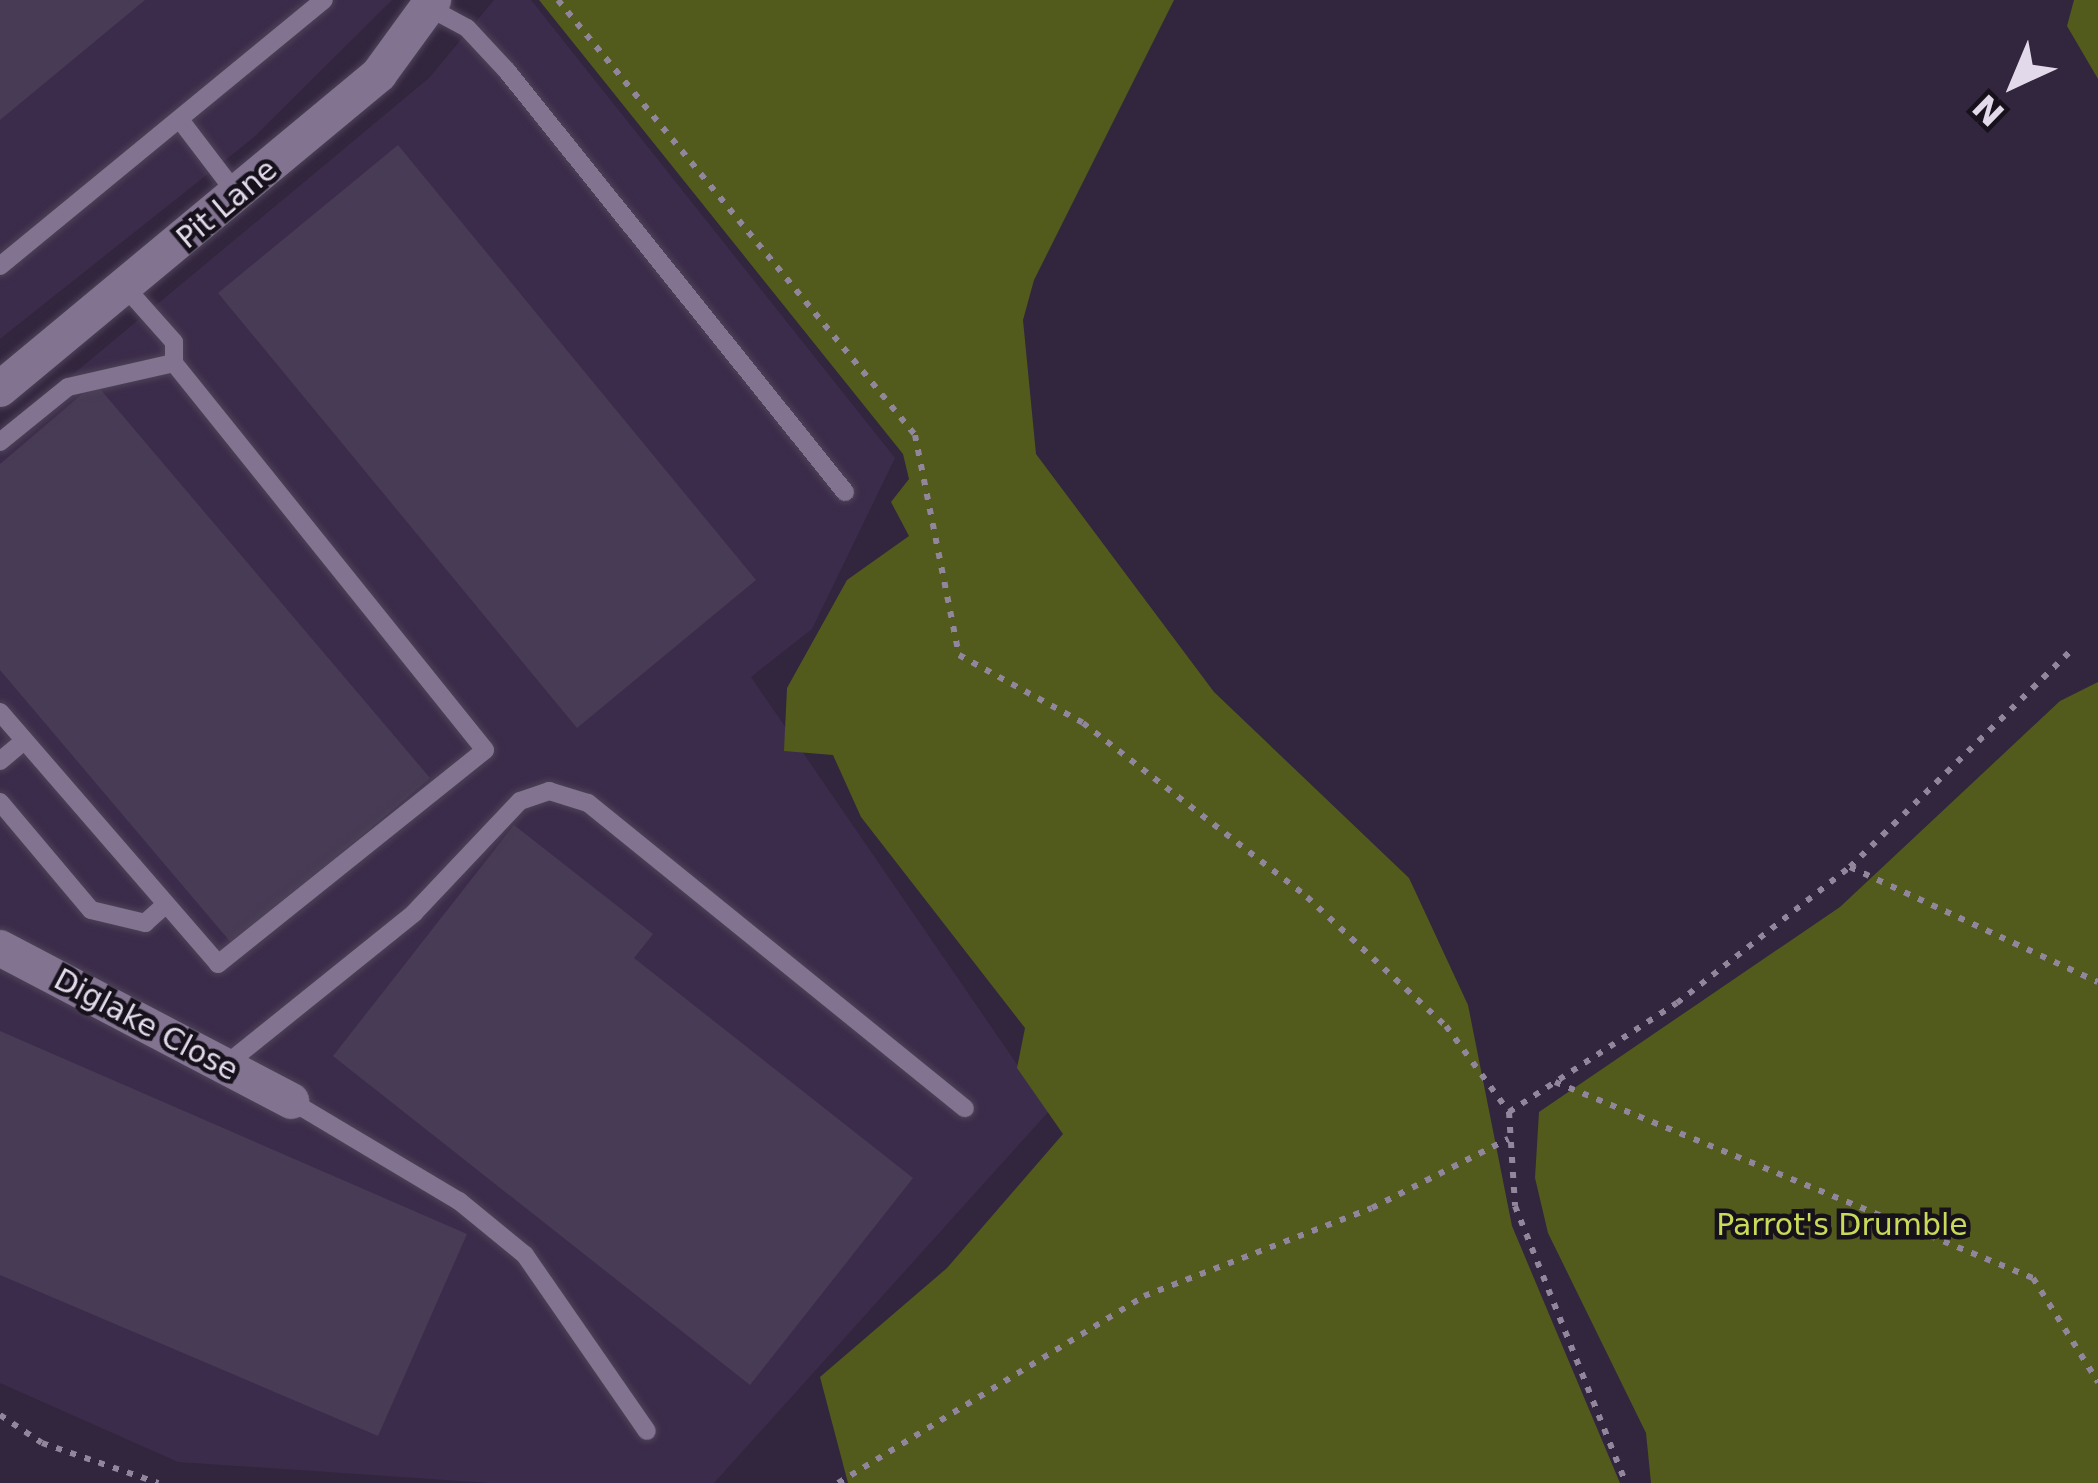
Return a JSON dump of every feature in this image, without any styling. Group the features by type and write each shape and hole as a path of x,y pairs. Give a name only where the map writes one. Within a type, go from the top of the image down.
{"street":[{"name":"Pit Lane","path":"0,388 127,288 379,74 431,4"},
{"name":"Diglake Close","path":"0,948 291,1101"}],"lane":[{"path":"0,266 184,125 324,0"},
{"path":"431,4 467,28 507,71 845,492"},
{"path":"184,125 238,196"},
{"path":"0,712 207,960 228,962 485,750 174,364 174,342 127,288"},
{"path":"0,442 68,388 174,364"},
{"path":"0,761 24,741"},
{"path":"224,1066 414,913 520,801 550,791 588,802 965,1108"},
{"path":"1,809 92,910 145,922 163,908"},
{"path":"291,1101 460,1201 525,1255 647,1431"}],"path":[{"path":"558,0 915,435 959,655 1084,722 1307,897 1446,1026 1509,1112 1515,1206 1626,1483"},
{"path":"1509,1112 1850,867 2074,648"},
{"path":"1850,867 2098,982"},
{"path":"1555,1082 2033,1278 2098,1382"},
{"path":"838,1483 1144,1297 1372,1208 1508,1139"},
{"path":"0,1415 42,1443 158,1483"}],"shaded area":[{"path":"0,0 392,0 253,138 0,339"},
{"path":"494,0 531,0 895,458 812,629 751,677 1049,1111 714,1483 490,1483 178,1462 0,1383 0,435 429,78"}],"green space":[{"path":"539,0 1174,0 1034,280 1023,320 1036,454 1214,692 1409,878 1468,1005 1512,1226 1620,1483 848,1483 820,1377 947,1268 1063,1134 1017,1068 1025,1028 861,817 833,755 784,751 787,688 847,580 909,536 891,502 909,479 903,454"},
{"path":"2074,0 2098,0 2098,79 2067,26"},
{"name":"Parrot's Drumble","path":"2098,682 2098,1483 1651,1483 1646,1433 1548,1233 1535,1178 1539,1112 1840,907 2060,701"}],"building":[{"path":"0,0 145,0 0,120"},
{"path":"398,145 756,580 577,728 218,293"},
{"path":"95,383 430,778 233,945 0,670 0,464"},
{"path":"514,825 653,934 634,958 913,1178 750,1385 333,1056"},
{"path":"0,1031 467,1234 378,1436 0,1275"}]}
